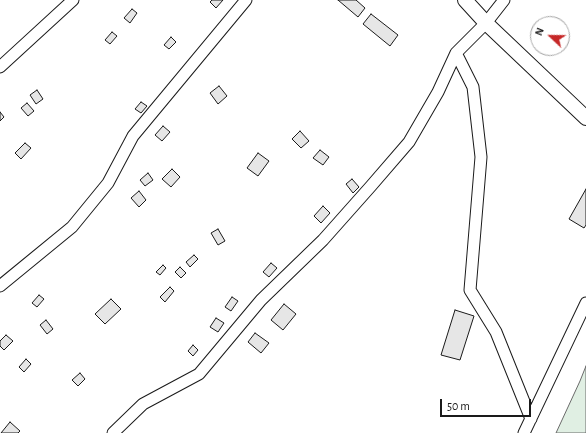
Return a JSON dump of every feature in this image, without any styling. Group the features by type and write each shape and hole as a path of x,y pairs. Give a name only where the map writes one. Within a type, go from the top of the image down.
{"street":[{"path":"0,67 73,0"},
{"path":"0,286 72,226 108,182 133,136 246,0"},
{"path":"464,0 486,23 586,118"},
{"path":"113,433 143,404 199,374 261,300 322,240 360,198 409,142 438,92 456,53 486,23 504,0"},
{"path":"456,53 473,87 481,157 470,290 496,332 531,419"},
{"path":"524,433 586,304"}],"green space":[{"path":"586,366 586,433 556,433 580,381"}],"building":[{"path":"212,0 223,0 216,8 210,2"},
{"path":"338,0 356,0 365,8 358,17"},
{"path":"132,9 137,13 130,23 124,18"},
{"path":"371,14 398,35 390,46 363,24"},
{"path":"112,32 117,36 110,44 105,40"},
{"path":"171,37 176,42 169,49 164,45"},
{"path":"219,86 227,96 218,104 210,93"},
{"path":"37,90 43,99 36,104 30,95"},
{"path":"141,102 147,106 141,113 135,109"},
{"path":"27,103 34,111 28,116 21,108"},
{"path":"0,112 4,117 0,121"},
{"path":"163,126 170,132 162,141 155,135"},
{"path":"300,131 309,141 301,148 292,139"},
{"path":"25,143 31,148 21,159 15,153"},
{"path":"320,150 329,157 323,165 313,158"},
{"path":"258,153 269,161 258,176 247,168"},
{"path":"172,169 180,177 171,187 162,179"},
{"path":"148,173 153,180 145,186 140,180"},
{"path":"352,179 359,187 353,193 346,184"},
{"path":"586,189 586,225 584,228 569,219"},
{"path":"139,191 146,200 139,207 131,198"},
{"path":"323,206 330,213 321,223 314,216"},
{"path":"218,229 225,241 218,245 211,233"},
{"path":"194,255 198,259 190,267 186,262"},
{"path":"271,263 277,268 269,277 263,272"},
{"path":"163,265 166,268 160,275 156,272"},
{"path":"180,267 186,273 181,278 175,272"},
{"path":"170,287 174,291 165,302 160,297"},
{"path":"39,295 44,299 37,307 32,303"},
{"path":"232,297 238,301 231,311 225,307"},
{"path":"111,299 121,309 105,324 95,314"},
{"path":"284,304 296,314 283,330 271,320"},
{"path":"455,310 474,316 460,360 441,355"},
{"path":"216,318 224,323 218,332 210,327"},
{"path":"46,320 53,329 47,334 40,325"},
{"path":"255,333 269,343 261,353 248,342"},
{"path":"6,335 13,341 4,350 0,346 0,341"},
{"path":"193,345 198,350 193,356 188,351"},
{"path":"26,359 31,364 24,372 19,367"},
{"path":"80,373 85,379 78,386 72,380"},
{"path":"10,422 20,431 18,433 1,433"}]}
